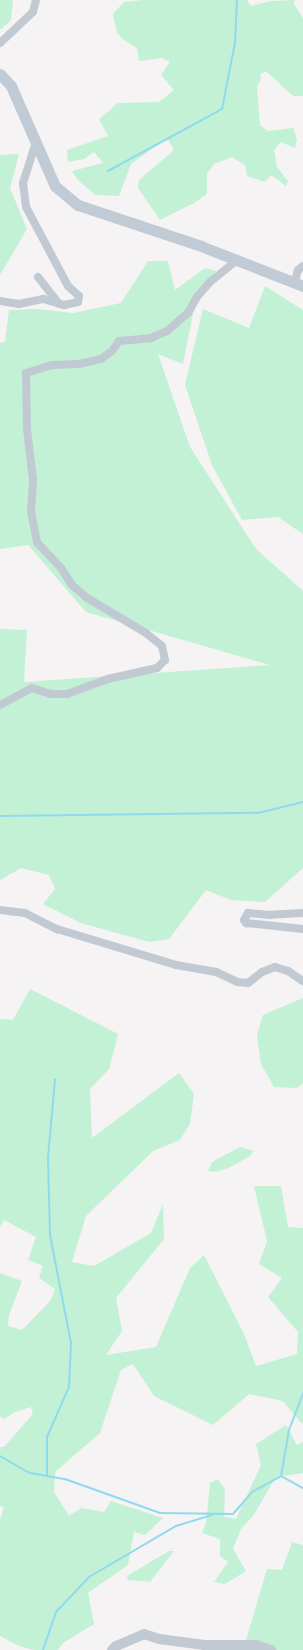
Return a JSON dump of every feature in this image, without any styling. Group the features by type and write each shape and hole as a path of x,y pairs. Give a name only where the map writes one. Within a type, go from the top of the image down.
{"main road":[{"path":"0,74 11,86 55,186 78,205 299,283"}],"street":[{"path":"0,43 33,12 36,0"},
{"path":"0,301 19,304 43,299 58,304 73,304 78,302 79,296 68,286 26,207 23,183 36,142"},
{"path":"0,705 32,688 50,694 67,694 108,679 156,668 165,660 162,646 146,634 87,598 72,585 61,568 37,542 31,511 32,480 27,429 26,373 52,365 79,364 101,358 112,351 119,340 151,338 167,331 188,313 197,297 210,282 237,260"},
{"path":"299,283 298,270 303,266"},
{"path":"38,277 58,304"},
{"path":"0,910 25,913 57,929 176,966 216,972 237,982 248,983 262,972 275,967 288,971 303,981"},
{"path":"303,913 270,916 248,913 244,920 246,923 303,930"},
{"path":"112,1650 116,1646 144,1634 159,1639 205,1645 256,1645 267,1649"}],"green space":[{"path":"0,0 13,0 11,20 0,30"},
{"path":"143,0 247,0 251,6 271,1 295,0 294,4 303,18 303,96 293,96 266,71 260,75 261,79 257,87 260,125 268,131 293,128 297,139 295,148 281,142 274,150 277,167 288,181 286,186 271,175 265,182 247,176 245,165 232,157 214,164 207,174 207,194 194,203 160,220 138,188 139,180 174,150 167,138 131,164 119,196 95,195 78,180 72,171 103,163 94,152 84,159 68,162 67,150 108,136 99,119 118,103 159,102 174,90 161,75 170,62 162,58 139,61 137,48 124,40 117,33 113,14 124,2"},
{"path":"19,154 10,188 27,229 0,275 0,155"},
{"path":"148,261 168,261 175,290 205,268 216,271 195,304 183,364 158,354 190,447 256,549 303,591 303,868 265,902 231,900 206,890 169,939 149,942 81,923 43,904 55,889 49,875 21,868 0,880 0,629 27,630 24,682 270,665 86,612 28,545 0,549 0,343 5,342 9,310 37,309 73,313 121,303"},
{"path":"265,286 303,310 303,534 278,517 242,520 212,465 185,385 203,309 249,328"},
{"path":"30,989 118,1034 109,1069 90,1089 92,1138 179,1073 194,1094 190,1124 180,1140 153,1151 86,1216 72,1262 94,1266 151,1233 163,1204 164,1239 116,1298 122,1331 106,1355 156,1347 190,1268 204,1255 244,1334 256,1366 297,1354 298,1332 268,1297 282,1278 259,1264 267,1241 254,1186 281,1186 288,1227 303,1228 302,1424 283,1401 249,1394 213,1425 154,1396 133,1364 121,1370 100,1433 55,1472 54,1492 69,1516 81,1508 104,1512 111,1501 163,1518 145,1535 134,1532 128,1565 88,1593 94,1624 63,1643 58,1650 34,1650 19,1646 0,1636 0,1520 4,1507 0,1506 0,1447 4,1447 33,1414 31,1407 15,1412 4,1419 0,1416 0,1273 22,1281 9,1315 8,1326 22,1330 51,1300 55,1289 39,1278 43,1266 28,1260 36,1237 4,1220 0,1227 0,1019 13,1020"},
{"path":"303,998 303,1083 297,1088 274,1087 261,1064 257,1035 263,1015"},
{"path":"240,1147 254,1151 250,1156 228,1168 215,1172 208,1171 212,1162"},
{"path":"286,1425 297,1445 303,1442 303,1473 276,1477 253,1516 241,1529 233,1549 246,1571 225,1584 214,1582 228,1562 220,1556 220,1539 202,1533 206,1523 210,1483 218,1479 225,1490 224,1517 236,1519 261,1465 256,1444"},
{"path":"292,1542 303,1545 303,1650 243,1650 267,1569 282,1570"},
{"path":"169,1551 174,1551 150,1582 128,1580 127,1576"}],"waterway":[{"path":"108,171 222,109 235,43 237,0"},
{"path":"0,816 258,813 303,802"},
{"path":"47,1476 47,1437 69,1387 71,1343 50,1235 48,1158 55,1079"},
{"path":"281,1476 289,1430 303,1394"},
{"path":"0,1456 30,1473 65,1479 160,1513 233,1514 252,1492 281,1476 303,1488"},
{"path":"43,1650 56,1612 89,1577 176,1526 212,1515"}]}
